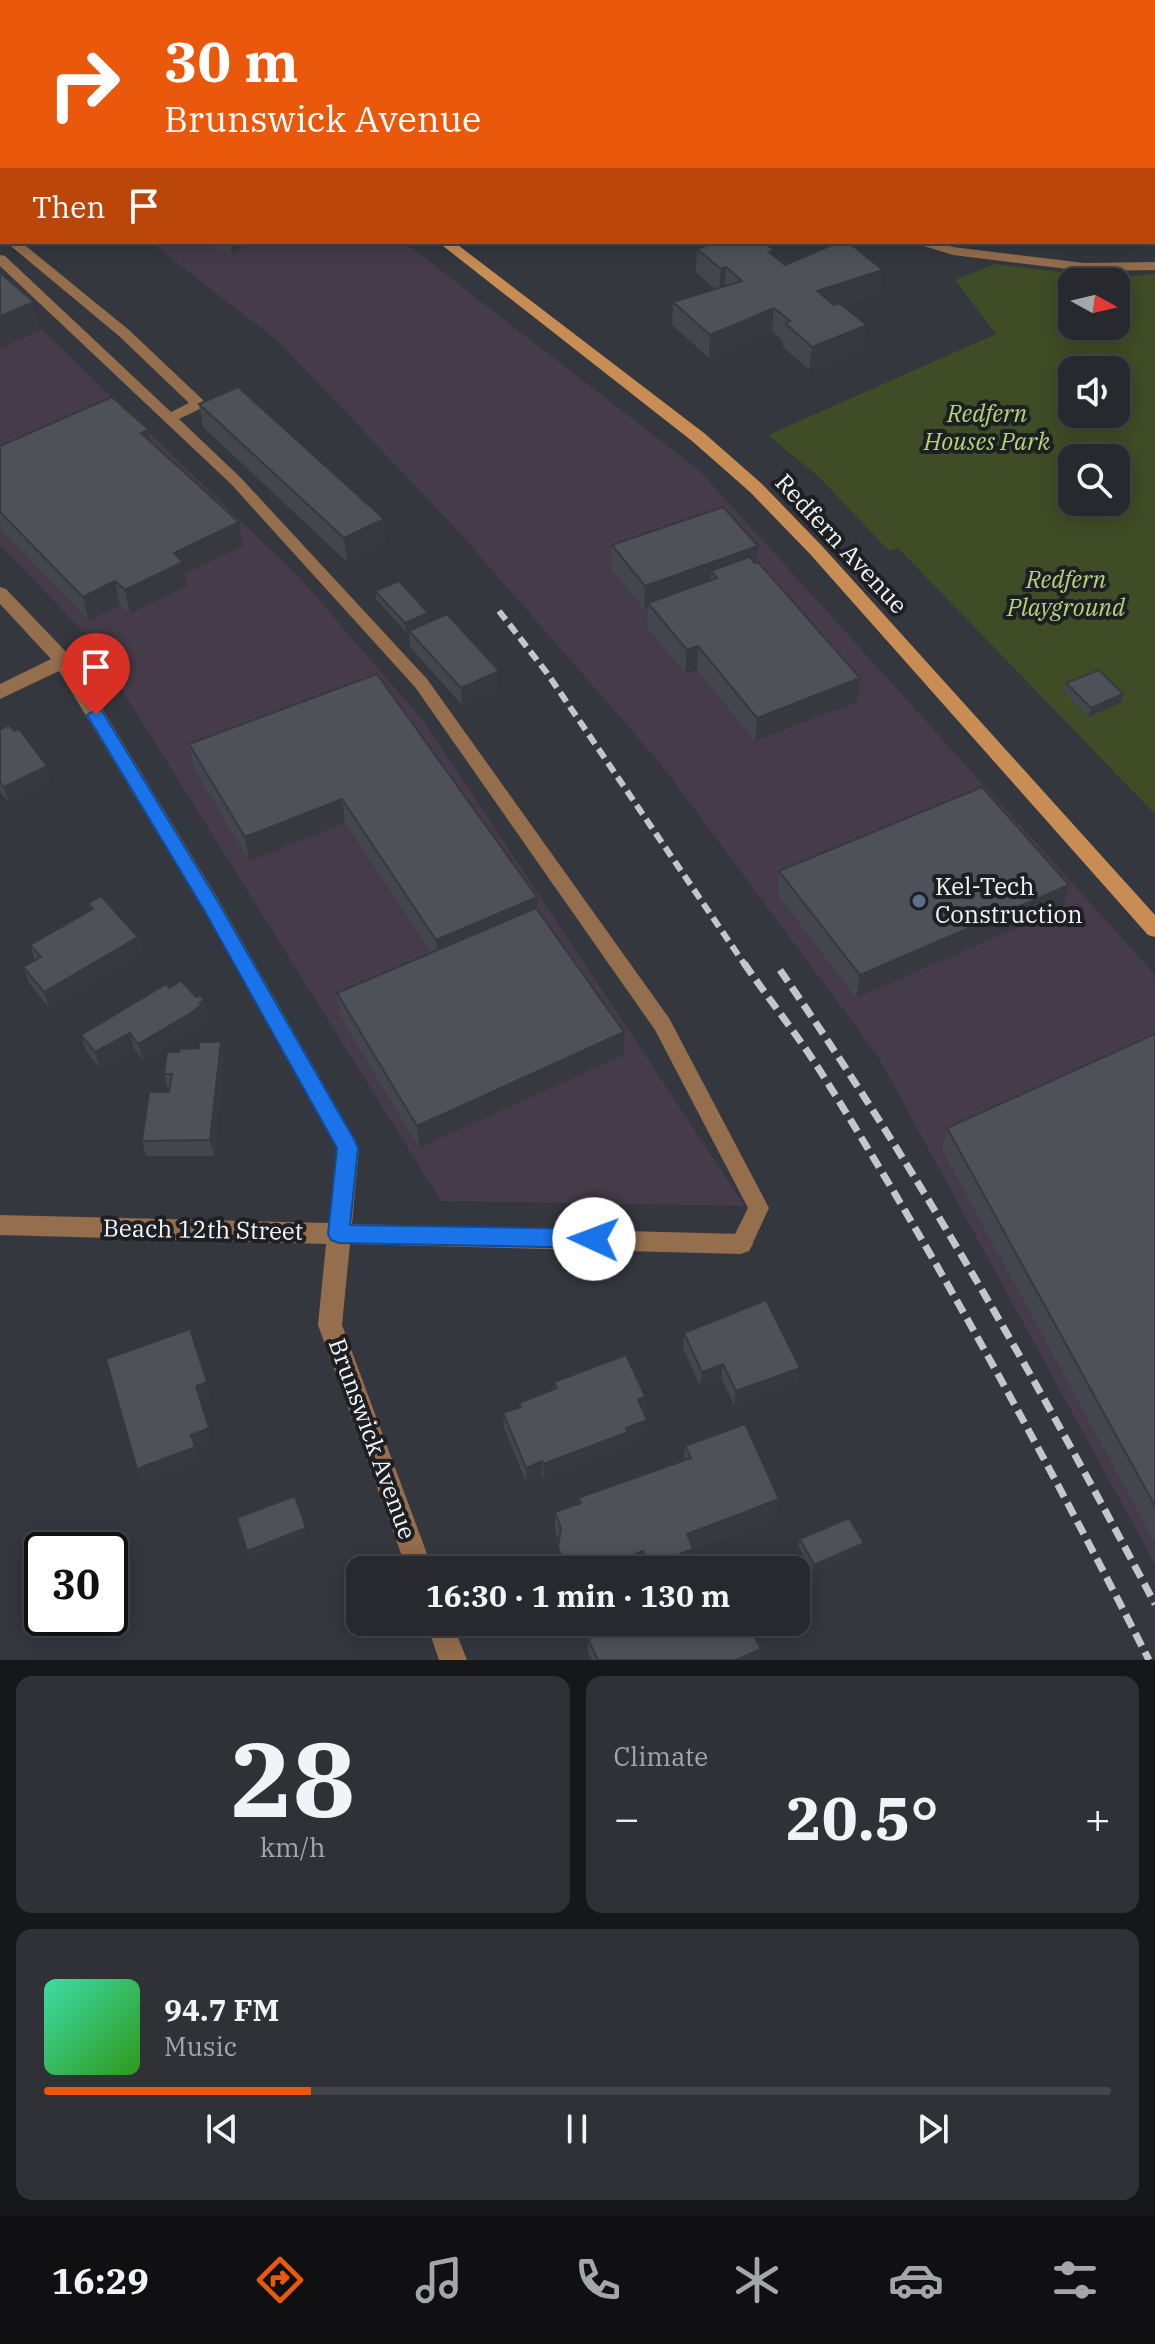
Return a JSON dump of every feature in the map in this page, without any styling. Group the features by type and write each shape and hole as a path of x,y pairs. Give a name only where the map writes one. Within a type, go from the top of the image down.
{"street":[{"name":"Redfern Avenue","path":"448,244 698,437 756,488 816,550 1155,929"},
{"name":"Brunswick Avenue","path":"0,593 63,661 211,905 348,1148 330,1325 415,1556"},
{"path":"0,692 63,661"},
{"name":"Beach 12th Street","path":"0,1225 741,1244"},
{"path":"444,1636 453,1660"}],"lane":[{"path":"15,244 124,333 199,404 169,418"},
{"path":"926,244 953,251 1084,267 1155,266"},
{"path":"0,259 236,481 421,683 662,1024 759,1208 741,1244"}],"shaded area":[{"path":"153,244 407,244 700,471 1150,969 1155,977 1155,1564 877,1055 660,763 458,531 280,343"},
{"path":"0,289 299,577 426,724 745,1206 441,1201 90,639 0,545"}],"green space":[{"path":"995,264 1058,272 1058,340 1130,340 1130,276 1155,274 1155,814 898,548 889,551 819,477 768,435 996,334 955,280"}],"building":[{"path":"710,244 766,244 774,250 769,252 785,265 834,244 850,244 883,270 817,291 834,305 839,303 867,325 812,347 785,323 790,321 774,308 710,335 673,302 742,281 697,249"},
{"path":"0,273 34,302 0,316"},
{"path":"238,387 384,519 344,538 199,404"},
{"path":"112,397 149,430 141,433 239,522 174,553 183,562 125,590 115,581 83,597 0,512 0,446"},
{"path":"723,507 758,546 645,586 612,545"},
{"path":"749,557 758,562 860,678 757,718 698,646 687,650 648,603 717,578 711,571"},
{"path":"399,581 428,613 405,623 375,591"},
{"path":"447,614 499,671 461,688 409,631"},
{"path":"1099,670 1123,694 1091,708 1066,683"},
{"path":"377,674 537,897 436,940 342,799 245,837 189,744"},
{"path":"9,725 14,731 19,729 47,766 4,787 0,782 0,730"},
{"name":"Kel-Tech Construction","path":"982,787 1069,885 860,975 779,871"},
{"path":"101,896 138,937 44,992 23,967 41,957 30,945 93,909 88,903"},
{"path":"536,908 624,1032 417,1126 337,993"},
{"path":"181,981 196,997 200,995 204,1000 202,1004 138,1044 130,1033 95,1052 81,1035 166,984 169,988"},
{"path":"1155,1034 1155,1506 947,1128"},
{"path":"199,1042 221,1042 210,1140 142,1141 149,1092 169,1092 172,1074 164,1074 167,1052 199,1048"},
{"path":"766,1300 800,1368 736,1391 723,1364 702,1372 684,1333"},
{"path":"190,1329 207,1382 196,1386 209,1428 191,1435 195,1447 137,1469 106,1359"},
{"path":"626,1355 645,1396 638,1400 647,1420 626,1428 628,1432 526,1468 503,1413 557,1388 554,1382"},
{"path":"745,1424 779,1499 687,1534 693,1549 675,1556 645,1556 643,1551 630,1556 562,1556 558,1547 561,1528 555,1512 581,1503 578,1498 691,1458 685,1446"},
{"path":"295,1496 306,1528 247,1551 237,1518"},
{"path":"849,1518 864,1543 814,1565 800,1539"},
{"path":"595,1636 754,1636 761,1649 736,1660 598,1660 588,1639"}],"railway":[{"path":"499,611 547,673 745,965"},
{"path":"744,963 815,1062 952,1292 1033,1438 1149,1660"},
{"path":"780,970 881,1124 977,1281 1155,1604"}],"place":[{"name":"Kel-Tech Construction","path":"919,901"}],"route":[{"path":"96,715 211,905 348,1148 339,1234 594,1239"}],"park label":[{"name":"Redfern Houses Park","path":"987,428"},
{"name":"Redfern Playground","path":"1066,594"}]}
